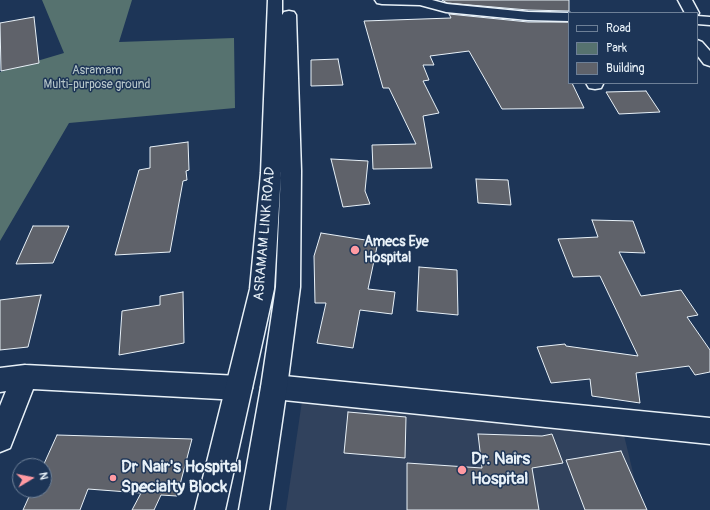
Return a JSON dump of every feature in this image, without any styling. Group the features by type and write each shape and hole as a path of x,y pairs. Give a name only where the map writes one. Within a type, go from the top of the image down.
{"main road":[{"name":"ASRAMAM LINK ROAD","path":"210,510 262,289 271,173 275,0"},
{"name":"ASRAMAM LINK ROAD","path":"254,510 274,387 288,287 291,171 289,0"},
{"path":"382,0 420,1 446,8 528,16 568,17"},
{"path":"518,0 528,16"},
{"path":"685,0 691,12"},
{"path":"698,20 710,21"},
{"path":"698,46 710,61"},
{"path":"0,439 12,379 239,388"},
{"path":"274,387 710,431"}],"shaded area":[{"name":"Dr. Nairs Hospital","path":"302,401 623,431 642,510 286,510"}],"green space":[{"name":"Asramam Multi-purpose ground","path":"42,0 132,0 119,42 234,38 235,108 69,123 0,241 0,72 64,53"}],"building":[{"path":"442,0 569,0 569,11 528,10 447,3"},
{"path":"449,14 528,22 568,22 568,84 572,84 584,108 502,109 469,51 430,56 434,65 423,65 429,80 423,81 439,113 423,116 432,168 373,169 372,145 416,144 389,88 383,88 364,21 451,18"},
{"path":"34,17 39,63 1,71 0,23"},
{"path":"338,59 343,85 311,86 311,60"},
{"path":"646,91 660,112 619,114 606,92"},
{"path":"188,142 189,170 186,171 187,180 183,181 170,252 115,255 139,170 150,168 150,147"},
{"path":"331,159 368,161 365,191 370,204 343,207"},
{"path":"476,179 508,180 511,205 478,203"},
{"path":"592,220 633,221 645,253 619,252 641,296 681,290 698,315 687,317 710,350 710,372 695,375 689,366 636,373 640,403 592,396 590,379 551,383 537,347 565,344 566,346 638,356 600,276 573,277 558,239 598,237"},
{"path":"33,226 69,226 53,263 16,264"},
{"path":"321,233 378,242 368,289 395,292 392,314 360,310 353,348 317,343 326,303 315,303 314,256"},
{"path":"419,267 457,270 458,315 417,311"},
{"path":"183,292 184,343 119,355 122,311 160,305 160,296"},
{"path":"41,295 28,347 0,350 0,300"},
{"path":"348,412 406,417 405,458 344,453"},
{"path":"478,434 542,436 552,434 563,463 532,468 539,510 407,510 407,463 482,468"},
{"name":"Dr Nair's Hospital Specialty Block","path":"57,435 192,439 177,496 161,495 154,510 132,510 141,493 88,489 80,510 23,510 28,498 52,498 52,458 47,458"},
{"path":"621,451 647,510 585,510 566,460"}],"place":[{"name":"Amecs Eye Hospital","path":"355,250"},
{"name":"Dr. Nairs Hospital","path":"462,470"},
{"name":"Dr Nair's Hospital Specialty Block","path":"113,478"}]}
